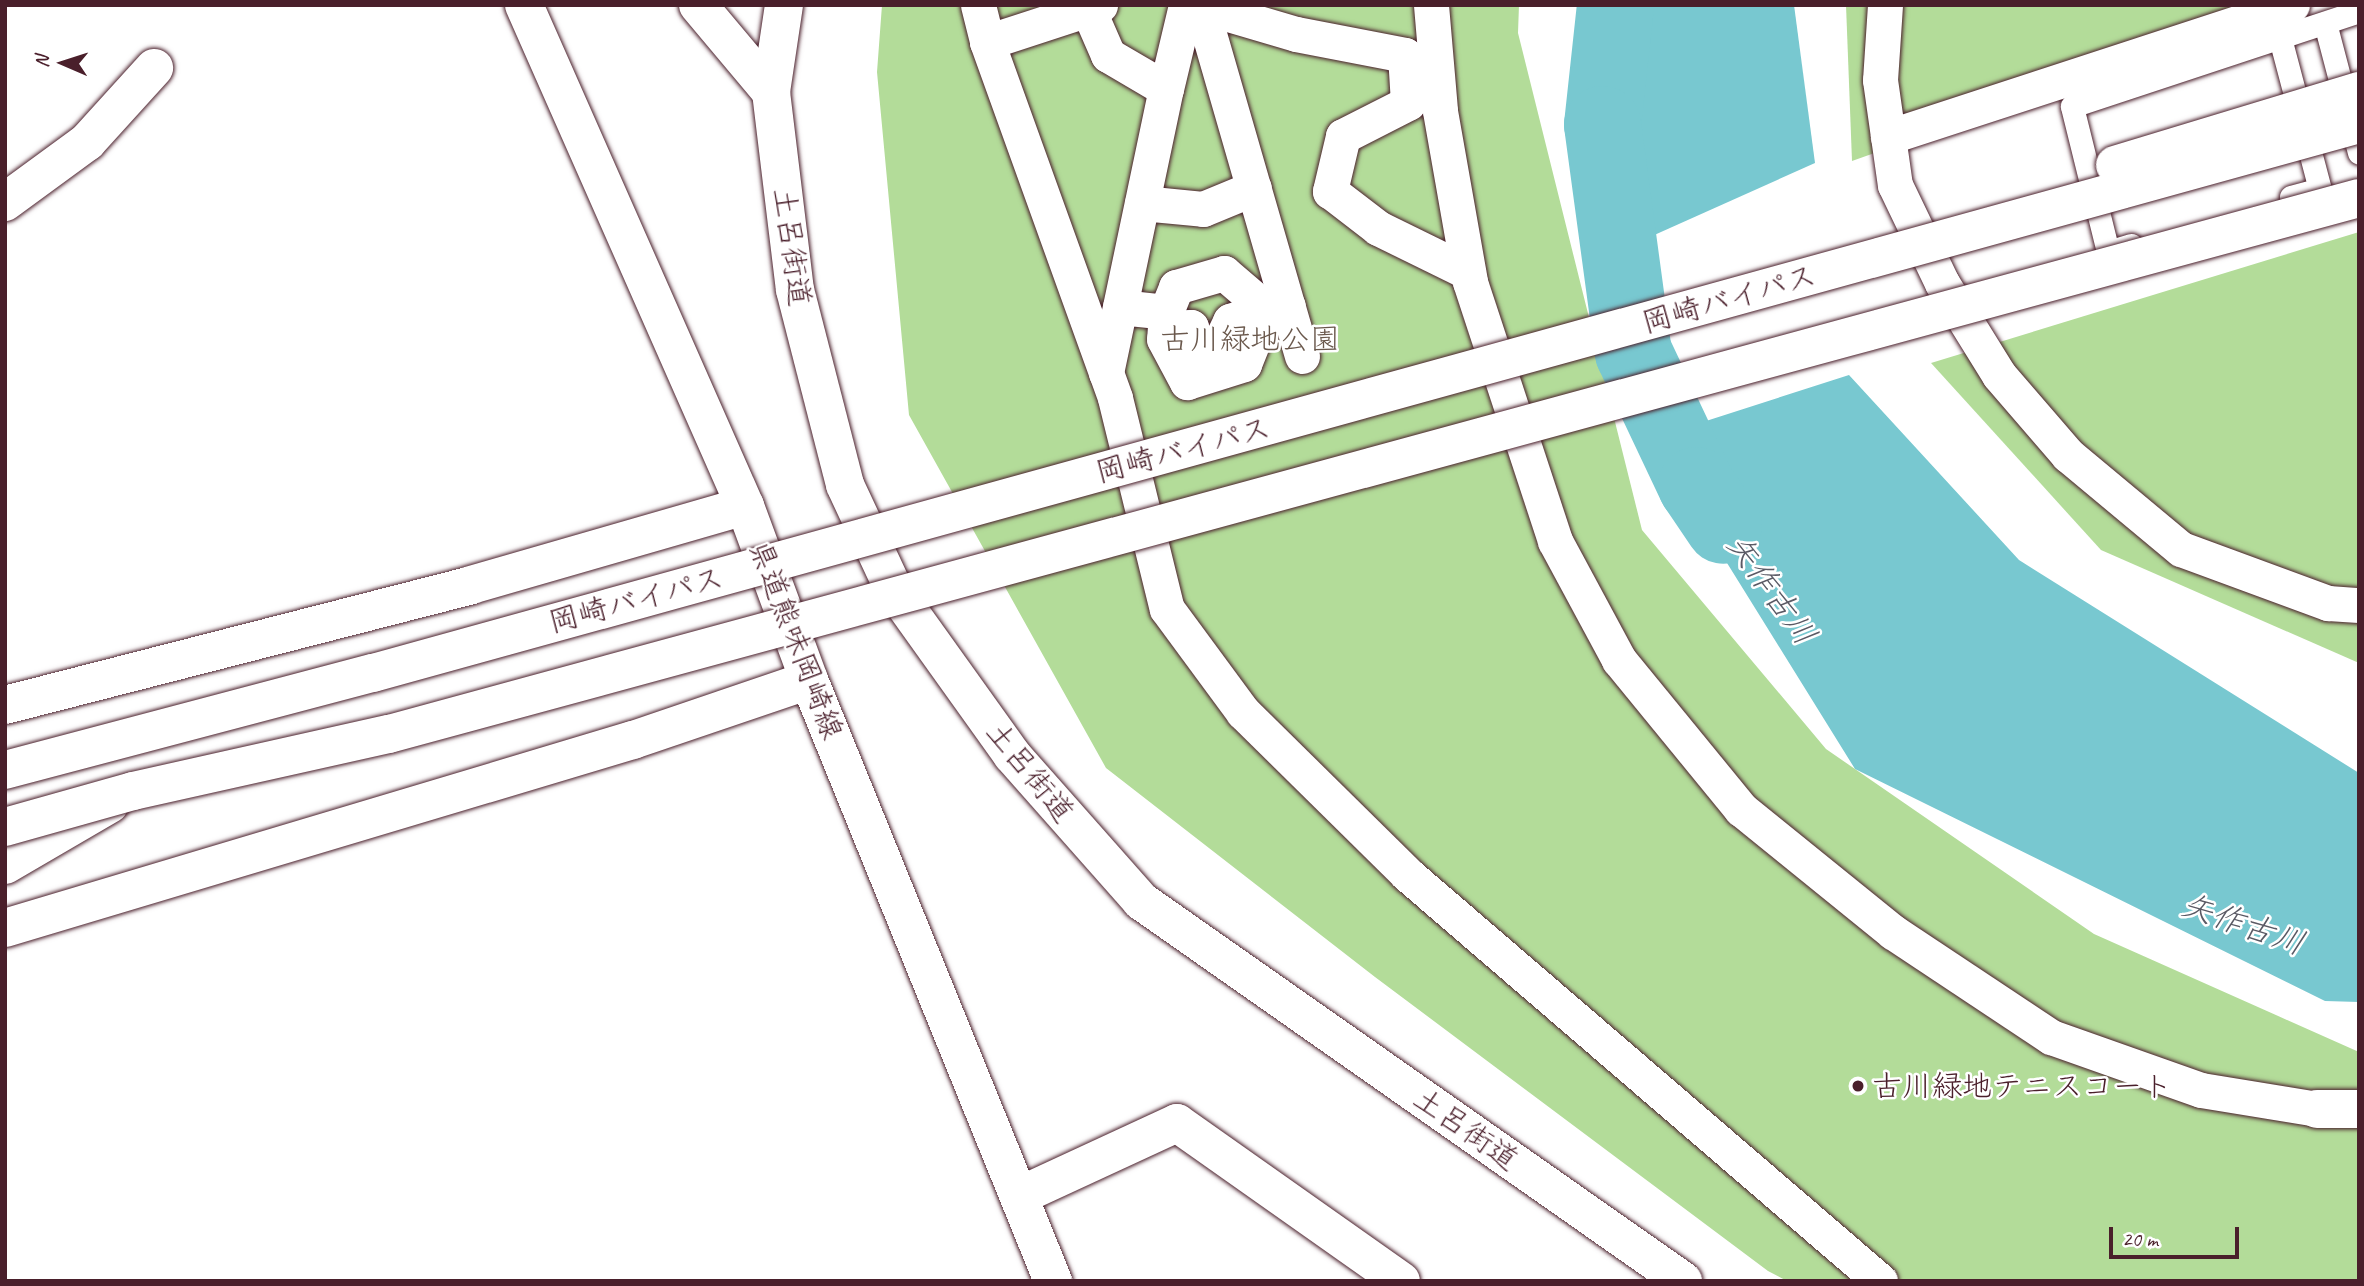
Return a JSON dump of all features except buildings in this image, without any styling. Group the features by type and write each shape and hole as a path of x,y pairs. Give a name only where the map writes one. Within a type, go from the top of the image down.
{"main road":[{"name":"県道熊味岡崎線","path":"524,5 745,506 809,680 1053,1281"},
{"path":"698,5 771,92"},
{"name":"土呂街道","path":"784,5 771,92 794,290 845,485 894,590 1012,755 1140,901 1683,1281"},
{"path":"5,202 87,142 153,68"},
{"name":"岡崎バイパス","path":"5,769 373,673 2006,222 2028,192 2356,108"},
{"path":"5,827 133,791 389,734 2359,198"},
{"path":"5,705 471,584 745,506"},
{"path":"5,928 633,740 809,680"},
{"path":"5,865 133,791"},
{"path":"2317,1109 2359,1109"},
{"path":"1019,1196 1177,1123 1401,1281"}],"street":[{"path":"978,5 987,42 1106,373 1167,609 1243,712 1407,874 1881,1281"},
{"path":"1431,5 1440,111 1468,272 1555,541 1619,660 1741,810 1893,932 2052,1037 2201,1090 2317,1109"},
{"path":"1885,5 1880,80 1895,185 1942,283 1999,375 2068,456 2181,549 2328,603 2359,605"},
{"path":"1888,137 2292,5"},
{"path":"1106,373 1166,89 1197,6"},
{"path":"1197,6 1296,34 1405,55 1408,103 1343,136 1331,191 1378,228 1468,272"},
{"path":"1197,6 1201,6 1254,188 1277,308 1303,356"},
{"path":"987,42 1094,7 1108,55 1166,89"},
{"path":"1142,203 1203,209 1254,188"},
{"path":"1224,273 1277,308 1244,364 1187,382 1164,339 1174,322 1176,287 1224,273"},
{"path":"1120,307 1174,322 1196,344 1218,346 1230,321 1277,308"}],"lane":[{"path":"2280,37 2320,188 2108,252 2071,106 2280,37 2359,12"},
{"path":"2325,23 2356,108 2359,153"},
{"path":"2090,183 2303,124"}],"green space":[{"name":"古川緑地公園","path":"882,5 1519,5 1518,33 1642,530 1826,749 2094,934 2359,1052 2359,1281 1787,1281 1768,1271 1375,977 1106,768 909,415 877,72"},
{"path":"1846,5 2291,5 1852,161"},
{"path":"2359,232 2359,663 2101,550 1931,363"}],"water":[{"path":"1585,5 1794,5 1815,163 1594,262"},
{"path":"1849,375 2019,560 2359,773 2359,1002 2325,1001 1855,769 1650,439"}],"waterway":[{"name":"矢作古川","path":"1615,5 1602,124 1633,352 1696,485 1723,525"}],"place":[{"name":"古川緑地テニスコート","path":"1858,1086"}]}
